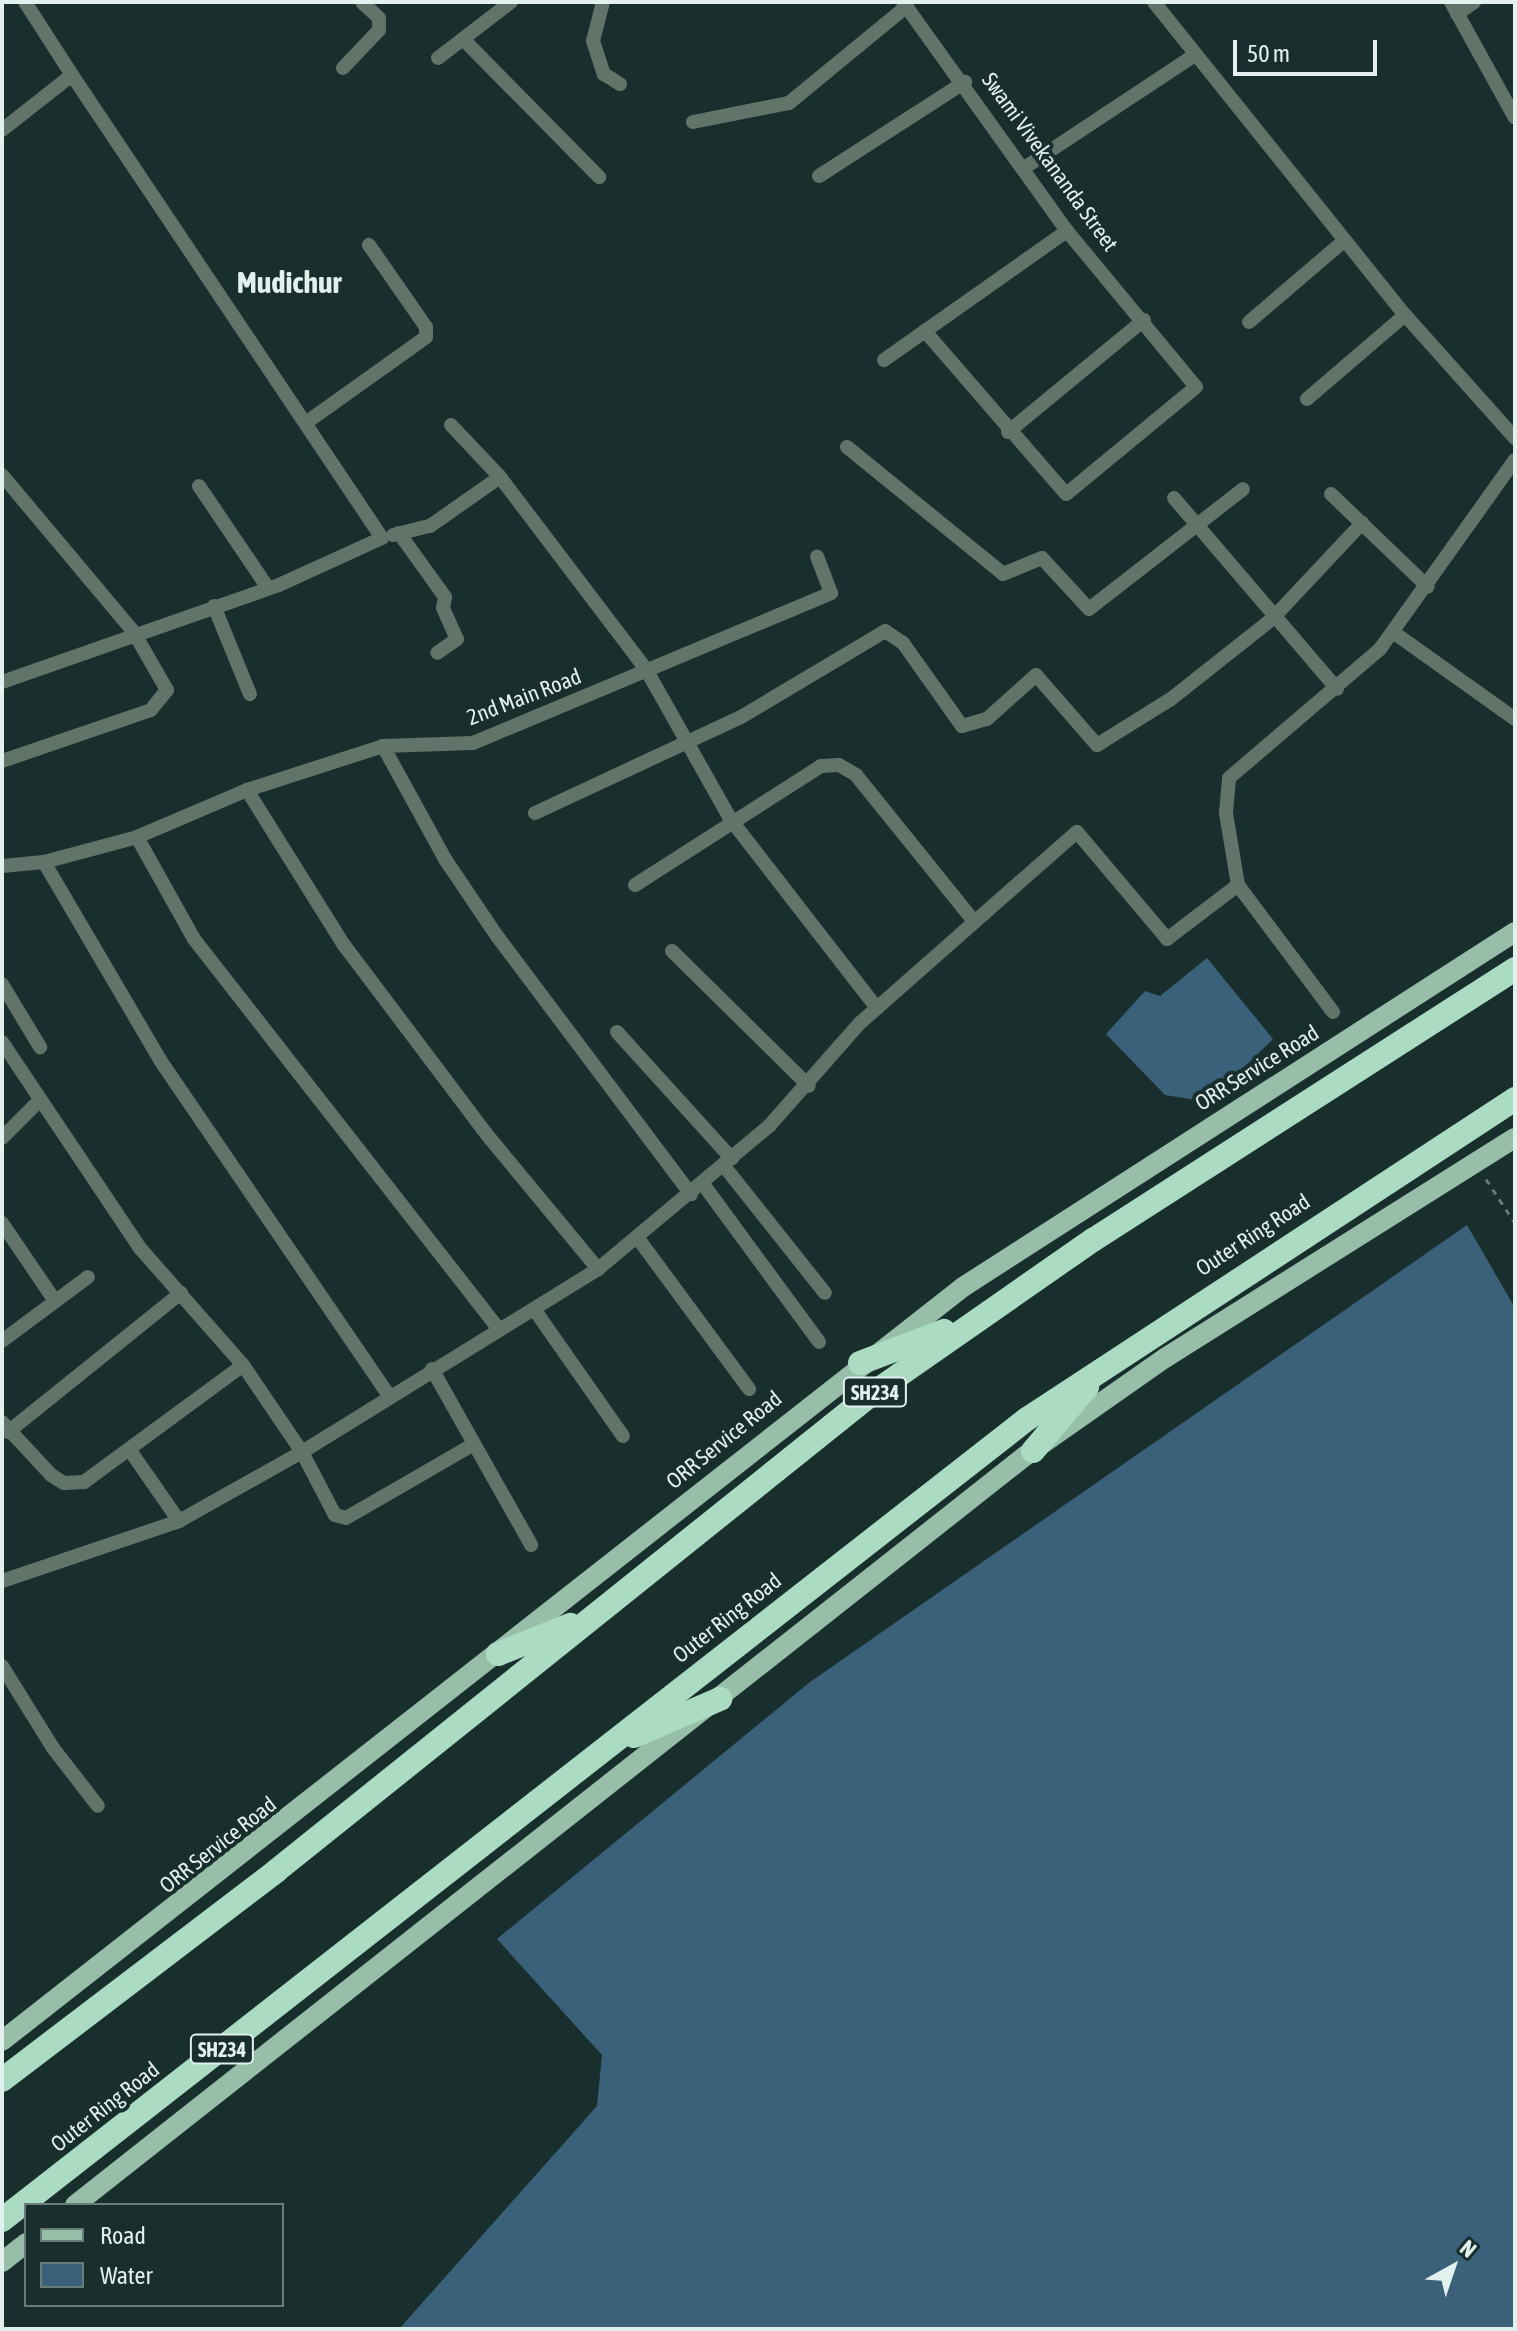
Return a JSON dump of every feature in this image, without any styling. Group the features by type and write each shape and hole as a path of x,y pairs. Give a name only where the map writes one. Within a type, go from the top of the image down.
{"highway":[{"name":"SH234","path":"2,2080 276,1871 869,1396 975,1320 1515,969"},
{"name":"Outer Ring Road","path":"2,2220 938,1486 1110,1361 1515,1099"},
{"path":"860,1363 975,1320"},
{"path":"1033,1451 1110,1361"},
{"path":"498,1654 593,1615"},
{"path":"602,1750 720,1699"}],"main road":[{"name":"ORR Service Road","path":"2,2040 498,1654 860,1363 1054,1225 1515,932"},
{"path":"78,2203 1033,1451 1165,1358 1515,1138"},
{"path":"2,2262 24,2245"}],"street":[{"path":"25,2 382,538"},
{"path":"343,68 379,30 379,18 362,2"},
{"path":"438,58 511,2"},
{"path":"603,2 593,41 604,74 620,84"},
{"path":"1154,2 1405,315 1515,438"},
{"path":"1474,2 1454,8 1515,118"},
{"path":"693,122 789,103 905,4"},
{"name":"Swami Vivekananda Street","path":"905,4 965,82 1067,231 1196,381 1190,396 1066,494 1008,432"},
{"path":"463,39 599,177"},
{"path":"1024,168 1196,54"},
{"path":"2,130 72,75"},
{"path":"819,176 965,82"},
{"path":"884,360 1067,231"},
{"path":"1249,322 1345,240"},
{"path":"307,422 426,337 426,327 369,245"},
{"path":"1307,399 1405,315"},
{"path":"925,331 1008,432 1144,320"},
{"path":"451,425 500,477 647,671 731,820 877,1008"},
{"path":"847,447 1003,574 1042,558 1089,609 1243,489"},
{"path":"1333,1012 1238,885 1226,813 1229,778 1337,689 1393,632 1428,587 1515,460"},
{"path":"2,475 133,631 167,690 163,701 2,761"},
{"path":"2,682 133,631 268,588 382,538 430,526 500,477"},
{"path":"199,486 268,588"},
{"path":"1331,494 1428,587"},
{"path":"1174,498 1272,619 1337,689"},
{"path":"535,813 785,694 885,631 903,643 962,726 987,719 1036,675 1097,745 1171,699 1272,619 1362,523"},
{"path":"399,533 445,597 443,608 457,639 437,653"},
{"name":"2nd Main Road","path":"2,866 44,862 137,837 247,790 383,746 473,743 831,593 817,557"},
{"path":"214,606 250,694"},
{"path":"1393,632 1515,719"},
{"path":"383,746 445,859 497,936 691,1194"},
{"path":"635,885 731,820 821,766 839,765 856,775 974,921"},
{"path":"247,790 344,945 598,1269"},
{"path":"2,1581 179,1521 302,1452 388,1394 598,1269 728,1162 809,1086 877,1008 1077,832 1167,939 1238,885"},
{"path":"137,837 194,939 499,1330"},
{"path":"44,862 160,1060 388,1394"},
{"path":"672,951 809,1086"},
{"path":"2,984 40,1047"},
{"path":"617,1032 728,1162 825,1293"},
{"path":"2,1042 139,1247 243,1365 302,1452 335,1515 346,1518 474,1444"},
{"path":"2,1138 39,1101"},
{"path":"703,1184 819,1342"},
{"path":"4,1231 55,1301"},
{"path":"637,1237 749,1389"},
{"path":"2,1341 88,1277"},
{"path":"181,1293 5,1427 64,1483 84,1482 243,1365"},
{"path":"534,1309 623,1436"},
{"path":"432,1369 531,1545"},
{"path":"129,1449 179,1521"},
{"path":"2,1666 98,1806"}],"path":[{"path":"1475,1163 1515,1223"}],"water":[{"path":"1207,958 1273,1039 1209,1102 1165,1095 1106,1034 1145,991 1160,996"},
{"path":"1467,1225 1515,1308 1515,2329 399,2329 597,2106 602,2055 497,1939 810,1682"}],"district":[{"name":"Mudichur","path":"289,282"}]}
